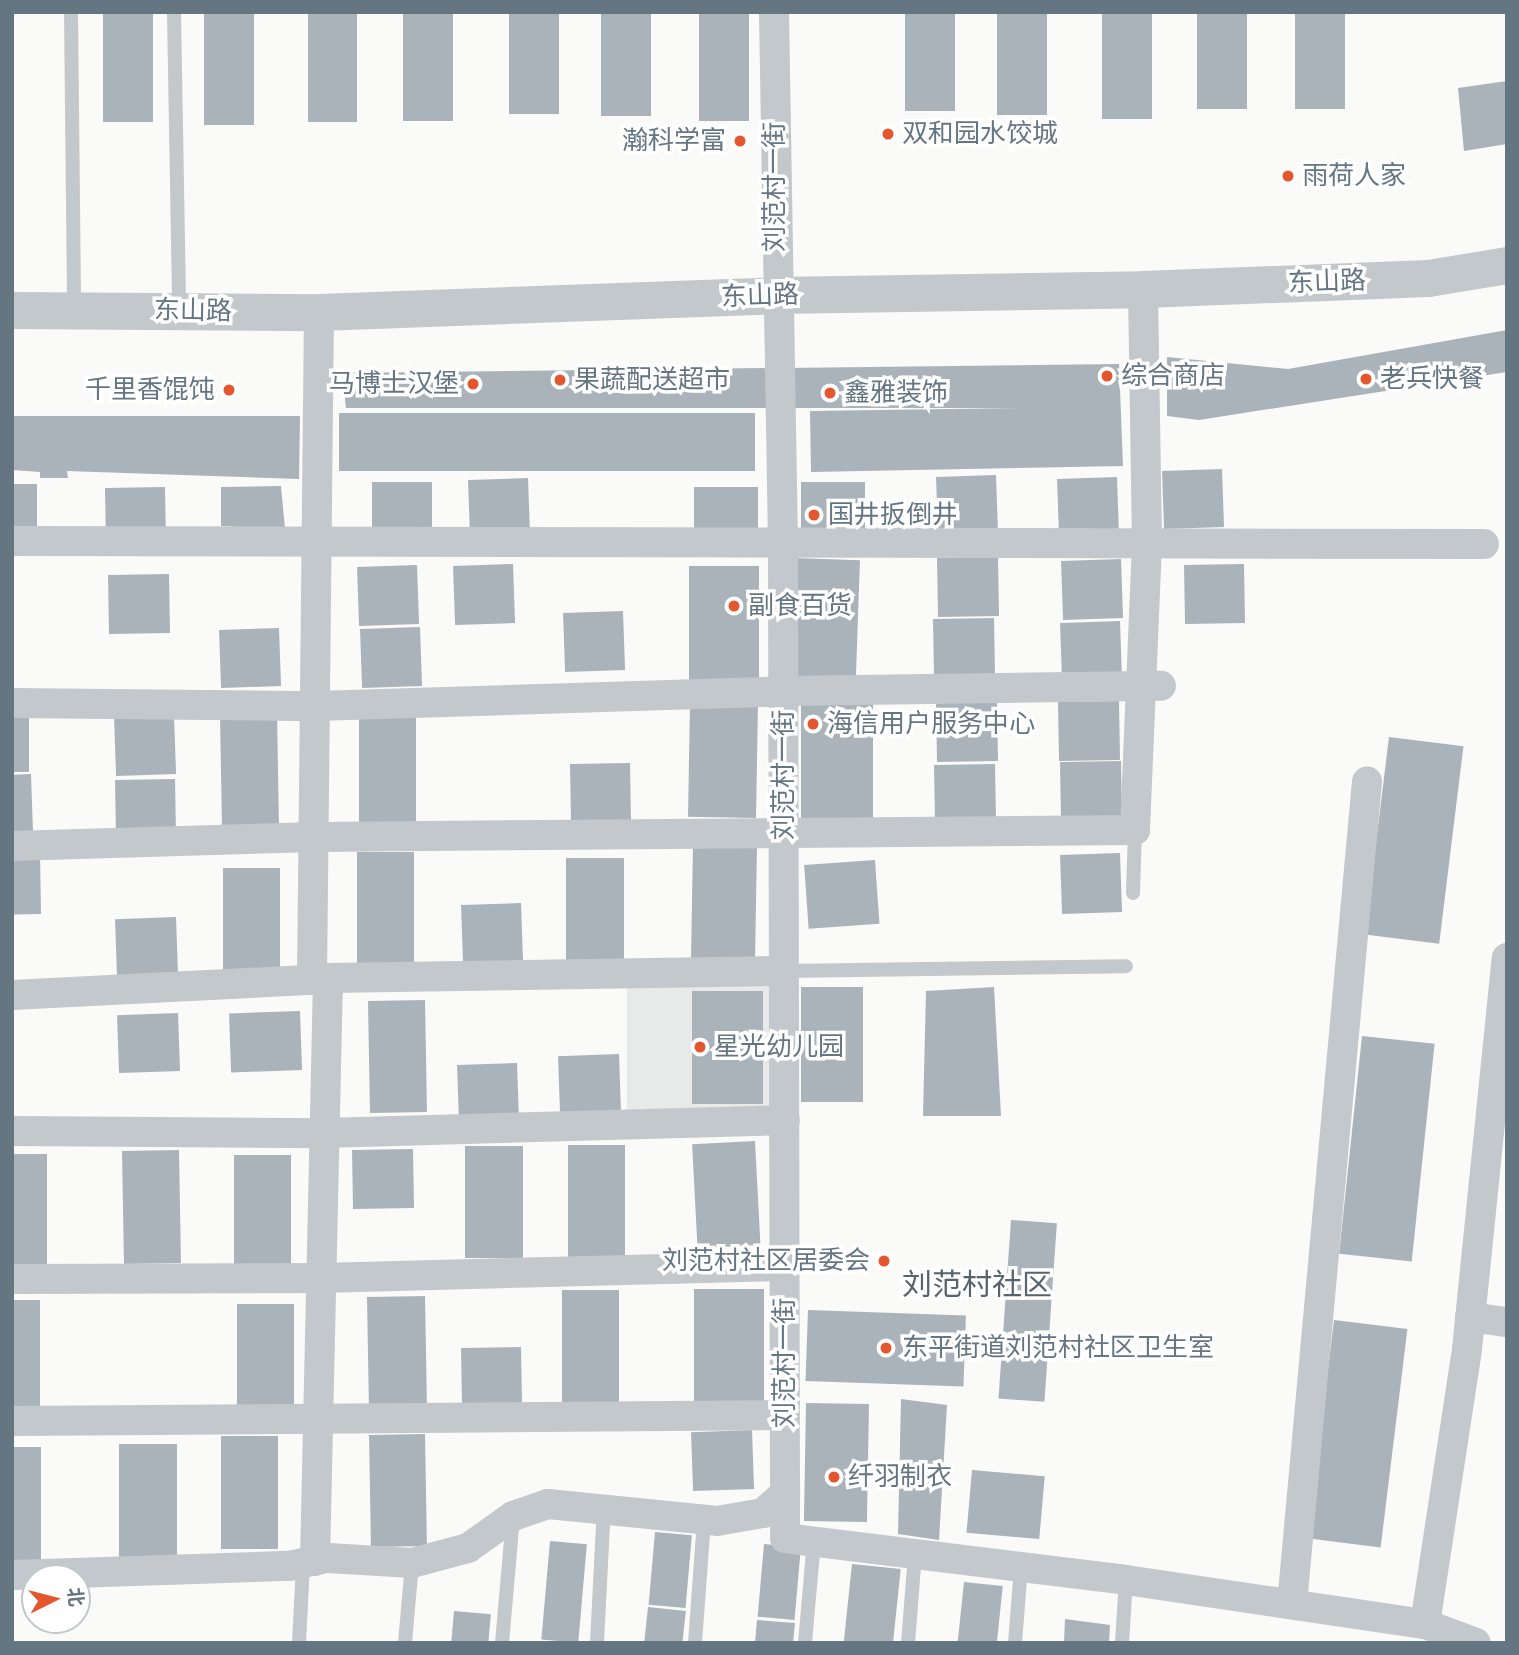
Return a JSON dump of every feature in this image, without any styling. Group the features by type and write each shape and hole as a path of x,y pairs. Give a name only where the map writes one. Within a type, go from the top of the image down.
{"street":[{"name":"刘范村一街","path":"774,12 776,295 783,545 785,1493 800,1539"},
{"name":"东山路","path":"12,310 319,312 776,295 1143,289 1428,278 1507,265"},
{"path":"12,846 314,837 1135,830 1150,686 1143,289"},
{"path":"309,1562 318,1420 324,1133 314,837 319,312"},
{"path":"12,541 317,540 783,545 1484,544"},
{"path":"12,703 316,706 784,691 1150,686"},
{"path":"1292,1604 1367,781"},
{"path":"1434,1632 1507,958"},
{"path":"12,995 320,979 784,971"},
{"path":"12,1131 324,1133 785,1120"},
{"path":"12,1279 321,1278 785,1266"},
{"path":"1470,1318 1507,1322"},
{"path":"12,1421 785,1415"},
{"path":"12,1575 309,1562 412,1563 468,1548 513,1516 548,1504 604,1507 704,1520 751,1517 777,1504 785,1493"},
{"path":"800,1539 1021,1566 1292,1604 1476,1643"}],"lane":[{"path":"71,12 74,309"},
{"path":"173,12 179,311"},
{"path":"1133,893 1135,830"},
{"path":"784,971 1126,966"},
{"path":"597,1643 604,1507"},
{"path":"502,1643 513,1516"},
{"path":"695,1643 704,1520"},
{"path":"800,1539 805,1643"},
{"path":"908,1643 915,1554"},
{"path":"299,1643 309,1562"},
{"path":"405,1643 412,1563"},
{"path":"1016,1643 1021,1566"},
{"path":"1122,1643 1126,1580"}],"shaded area":[{"name":"星光幼儿园","path":"627,984 773,984 773,1118 627,1118"}],"building":[{"path":"103,12 153,12 153,122 103,122"},
{"path":"204,12 254,12 254,125 204,125"},
{"path":"308,12 357,12 357,122 308,122"},
{"path":"403,12 453,12 453,121 403,121"},
{"path":"509,12 559,12 559,114 509,114"},
{"path":"601,12 651,12 651,116 601,116"},
{"path":"699,12 749,12 749,121 699,121"},
{"path":"905,12 955,12 955,111 905,111"},
{"path":"997,12 1047,12 1047,115 997,115"},
{"path":"1102,12 1152,12 1152,119 1102,119"},
{"path":"1197,12 1247,12 1247,109 1197,109"},
{"path":"1295,12 1345,12 1345,109 1295,109"},
{"path":"1507,81 1507,144 1464,151 1458,88"},
{"path":"1507,330 1507,372 1199,420 1167,416 1167,357 1288,369"},
{"path":"1119,364 1123,466 811,472 810,411 1022,408 346,408 342,373"},
{"path":"339,413 755,413 755,471 339,471"},
{"path":"12,416 300,416 299,479 67,471 68,478 40,478 40,472 12,470"},
{"path":"1222,469 1224,527 1164,529 1162,471"},
{"path":"996,475 998,533 938,535 936,477"},
{"path":"1117,477 1119,536 1059,538 1057,479"},
{"path":"528,478 530,537 470,539 468,480"},
{"path":"372,482 432,482 432,527 372,527"},
{"path":"801,482 865,482 865,536 801,536"},
{"path":"12,484 37,484 37,529 12,529"},
{"path":"281,486 285,529 221,526 221,487"},
{"path":"165,487 166,530 106,531 105,488"},
{"path":"694,487 758,487 758,539 694,539"},
{"path":"998,557 999,616 938,617 937,558"},
{"path":"795,558 860,560 856,678 791,676"},
{"path":"1121,559 1123,618 1063,620 1061,561"},
{"path":"513,564 515,623 455,625 453,566"},
{"path":"1244,564 1245,623 1185,624 1184,565"},
{"path":"417,565 419,624 359,626 357,567"},
{"path":"689,566 759,566 759,681 689,681"},
{"path":"169,574 170,633 109,634 108,575"},
{"path":"623,611 625,670 565,672 563,613"},
{"path":"994,618 995,677 934,678 933,619"},
{"path":"1120,621 1122,680 1062,682 1060,623"},
{"path":"420,627 422,686 362,688 360,629"},
{"path":"279,628 281,686 221,688 219,630"},
{"path":"801,701 873,701 873,825 801,825"},
{"path":"1119,701 1120,760 1059,761 1058,702"},
{"path":"997,702 998,761 937,762 936,703"},
{"path":"690,703 758,704 756,818 688,817"},
{"path":"12,713 29,713 29,772 12,772"},
{"path":"277,713 279,826 222,827 220,714"},
{"path":"359,714 416,714 416,826 359,826"},
{"path":"174,715 176,774 116,776 114,717"},
{"path":"1389,737 1463,746 1439,944 1365,935"},
{"path":"1121,761 1122,820 1061,821 1060,762"},
{"path":"630,763 631,822 571,823 570,764"},
{"path":"995,764 996,823 935,824 934,765"},
{"path":"31,774 33,833 14,834 12,775"},
{"path":"175,779 176,838 116,839 115,780"},
{"path":"693,845 757,846 755,962 691,961"},
{"path":"357,852 414,852 414,965 357,965"},
{"path":"1120,853 1122,912 1062,914 1060,855"},
{"path":"12,855 40,855 41,914 13,914"},
{"path":"566,858 624,858 624,970 566,970"},
{"path":"875,860 879,924 809,929 804,865"},
{"path":"223,868 280,868 280,980 223,980"},
{"path":"521,903 523,962 463,964 461,905"},
{"path":"176,917 178,976 117,978 115,919"},
{"path":"801,987 863,987 863,1102 801,1102"},
{"path":"994,987 1001,1116 923,1116 926,991"},
{"path":"692,991 763,991 763,1104 692,1104"},
{"path":"425,1000 427,1112 370,1113 368,1001"},
{"path":"300,1011 302,1070 231,1072 229,1013"},
{"path":"178,1013 180,1071 119,1073 117,1015"},
{"path":"1362,1036 1435,1044 1412,1261 1339,1254"},
{"path":"619,1054 621,1112 560,1114 558,1056"},
{"path":"517,1063 519,1122 459,1124 457,1065"},
{"path":"755,1141 760,1245 698,1248 692,1144"},
{"path":"568,1145 625,1145 625,1257 568,1257"},
{"path":"465,1146 523,1146 523,1258 465,1258"},
{"path":"413,1149 414,1208 353,1209 352,1150"},
{"path":"179,1150 181,1263 124,1264 122,1151"},
{"path":"12,1154 47,1154 47,1266 12,1266"},
{"path":"234,1155 291,1155 291,1268 234,1268"},
{"path":"1011,1220 1057,1223 1044,1402 999,1399"},
{"path":"694,1289 764,1289 764,1403 694,1403"},
{"path":"562,1290 619,1290 619,1403 562,1403"},
{"path":"425,1296 427,1409 369,1410 367,1297"},
{"path":"12,1300 40,1300 40,1413 12,1413"},
{"path":"237,1304 294,1304 294,1417 237,1417"},
{"name":"东平街道刘范村社区卫生室","path":"808,1310 966,1316 963,1386 806,1381"},
{"path":"1334,1320 1407,1329 1381,1547 1307,1538"},
{"path":"521,1347 522,1405 462,1406 461,1348"},
{"path":"901,1399 947,1405 939,1540 898,1534"},
{"path":"806,1403 869,1404 867,1522 804,1521"},
{"path":"752,1430 754,1489 693,1491 691,1432"},
{"path":"425,1434 427,1546 371,1547 369,1435"},
{"path":"221,1436 278,1436 278,1549 221,1549"},
{"path":"119,1444 177,1444 177,1557 119,1557"},
{"path":"12,1447 41,1447 41,1560 12,1560"},
{"path":"972,1470 1045,1476 1039,1539 967,1533"},
{"path":"655,1532 692,1535 685,1608 649,1605"},
{"path":"550,1541 587,1544 578,1643 541,1640"},
{"path":"764,1544 801,1547 794,1620 758,1617"},
{"path":"852,1564 901,1569 893,1643 844,1643"},
{"path":"964,1582 1003,1586 997,1643 958,1643"},
{"path":"648,1607 686,1611 682,1643 644,1643"},
{"path":"454,1611 491,1614 488,1643 451,1643"},
{"path":"1065,1619 1110,1625 1109,1643 1064,1643"},
{"path":"757,1620 795,1623 793,1643 755,1643"}],"place":[{"name":"双和园水饺城","path":"888,134"},
{"name":"瀚科学富","path":"740,141"},
{"name":"雨荷人家","path":"1288,176"},
{"name":"综合商店","path":"1107,376"},
{"name":"老兵快餐","path":"1366,379"},
{"name":"果蔬配送超市","path":"560,380"},
{"name":"马博士汉堡","path":"473,384"},
{"name":"千里香馄饨","path":"229,390"},
{"name":"鑫雅装饰","path":"830,393"},
{"name":"国井扳倒井","path":"814,515"},
{"name":"副食百货","path":"734,606"},
{"name":"海信用户服务中心","path":"813,724"},
{"name":"星光幼儿园","path":"700,1047"},
{"name":"刘范村社区居委会","path":"884,1261"},
{"name":"东平街道刘范村社区卫生室","path":"886,1348"},
{"name":"纤羽制衣","path":"834,1477"}],"district":[{"name":"刘范村社区","path":"977,1285"}]}
